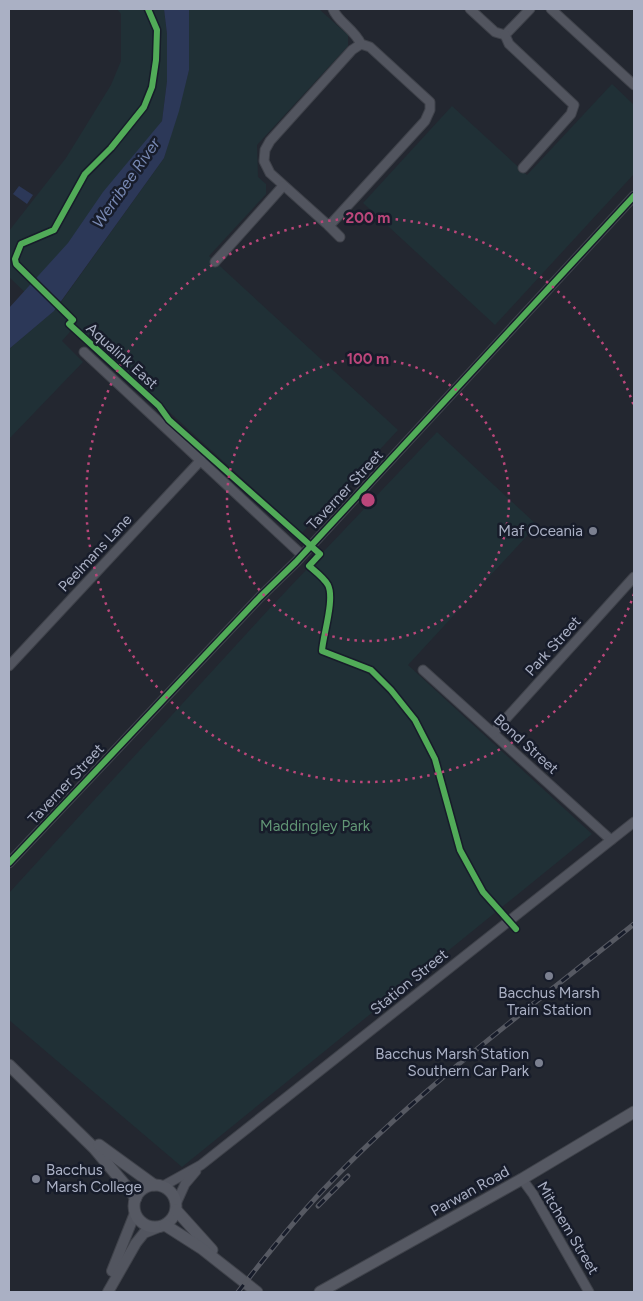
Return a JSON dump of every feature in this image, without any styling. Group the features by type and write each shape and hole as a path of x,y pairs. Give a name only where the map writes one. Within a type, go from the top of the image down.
{"main road":[{"path":"9,1065 105,1159 136,1198"},
{"name":"Parwan Road","path":"320,1292 522,1179 634,1112"},
{"path":"63,1116 158,1186 172,1193 176,1207 232,1271"},
{"path":"158,1186 142,1190 136,1198 135,1212 144,1224 162,1226 201,1248 257,1292"},
{"path":"162,1226 174,1217 176,1207"}],"street":[{"path":"329,226 425,121 430,110 430,102 370,47 361,44 355,33 335,15 333,9"},
{"path":"470,9 494,32 505,35"},
{"path":"505,35 530,9"},
{"path":"551,9 634,85"},
{"path":"505,35 509,44 574,105 571,114 523,168"},
{"path":"340,237 270,173 264,161 265,150 270,141 352,50 361,44"},
{"path":"216,262 283,186"},
{"name":"Taverner Street","path":"9,863 302,555 634,196"},
{"path":"84,352 302,555"},
{"name":"Peelmans Lane","path":"10,662 201,460"},
{"name":"Park Street","path":"493,732 634,578"},
{"path":"627,586 634,593"},
{"name":"Bond Street","path":"423,670 611,840"},
{"name":"Station Street","path":"176,1207 185,1184 201,1165 634,822"},
{"name":"Station Street","path":"158,1186 201,1165"},
{"name":"Mitchem Street","path":"522,1179 533,1194 590,1292"},
{"path":"103,1292 135,1212"},
{"path":"108,1292 136,1242 144,1233 162,1226"}],"green space":[{"path":"117,9 164,9 167,34 167,81 162,121 30,297 9,277 9,231 66,158 111,85 121,61 121,14"},
{"path":"189,9 319,9 348,35 348,46 257,145 258,177 266,184 266,194 209,256 398,430 302,533 75,326 62,341 83,362 9,439 9,349 56,309 164,158 189,70"},
{"path":"612,84 634,105 634,174 495,325 363,203 452,106 527,175"},
{"name":"Maddingley Park","path":"437,432 537,525 408,665 592,834 182,1167 9,1020 9,893 270,608"}],"water":[{"name":"Werribee River","path":"164,9 189,9 189,70 179,111 164,158 54,311 9,349 9,308 68,243 103,192 162,121 167,81 167,34"},
{"path":"19,186 33,195 27,204 13,194"}],"railway":[{"path":"238,1292 312,1202 396,1119 514,1019 634,924"},
{"path":"318,1206 348,1176"}],"cycle path":[{"name":"Aqualink East","path":"148,9 157,30 156,60 152,87 144,107 111,148 85,174 54,230 21,244 15,259 16,264 73,320 69,324 159,406 169,420 320,554 309,566 320,575 330,591 322,651 371,670 391,690 415,720 435,759 460,850 483,892 516,929"},
{"path":"9,863 260,597 296,562 634,196"}],"place":[{"name":"Maf Oceania","path":"593,531"},
{"name":"Bacchus Marsh Train Station","path":"549,976"},
{"name":"Bacchus Marsh Station Southern Car Park","path":"539,1063"},
{"name":"Bacchus Marsh College","path":"36,1179"}]}
